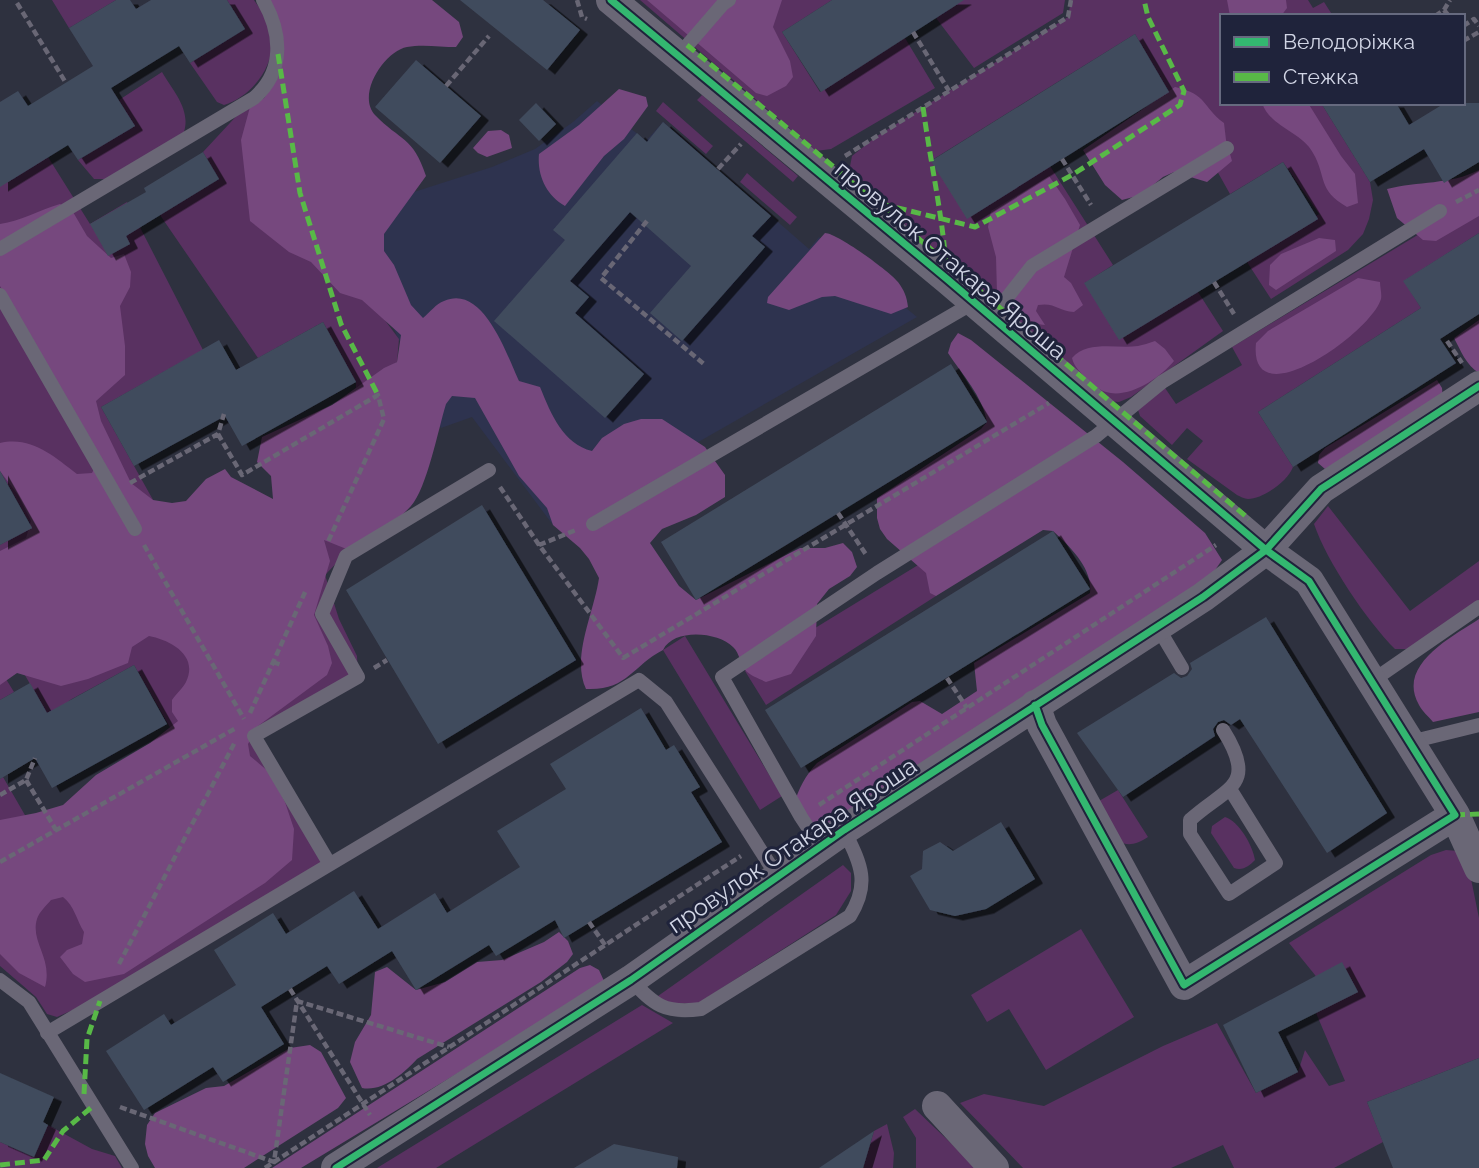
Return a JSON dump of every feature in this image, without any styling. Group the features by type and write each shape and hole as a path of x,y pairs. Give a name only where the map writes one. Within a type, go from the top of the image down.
{"street":[{"name":"провулок Отакара Яроша","path":"611,0 1266,550"},
{"name":"провулок Отакара Яроша","path":"336,1168 631,980 832,838 1203,597 1266,550 1321,489 1471,376"},
{"path":"1266,550 1309,581 1455,815 1479,868"},
{"path":"1035,705 1042,725 1184,985 1455,815"},
{"path":"937,1105 994,1168"}],"lane":[{"path":"0,249 265,89 273,76 278,43 272,16 263,0"},
{"path":"678,56 729,0"},
{"path":"593,524 982,310 1032,266 1227,148"},
{"path":"631,980 655,1004 663,1008 682,1011 701,1009 850,916 861,891 860,864 832,838 801,817 722,677 877,573 1096,436 1162,382 1440,211"},
{"path":"0,295 135,529"},
{"path":"329,863 254,736 358,677 323,614 346,556 489,470"},
{"path":"1372,681 1479,607"},
{"path":"1157,626 1182,668"},
{"path":"47,1033 639,680 666,702 777,876"},
{"path":"1410,742 1479,725"},
{"path":"1223,730 1238,756 1236,780 1224,796 1202,809 1191,820 1190,834 1229,894 1276,863 1230,789"},
{"path":"0,980 29,1002 132,1168"}],"path":[{"path":"819,174 1068,17 1071,0"},
{"path":"1438,14 1450,0"},
{"path":"17,3 66,83"},
{"path":"1444,9 1448,14"},
{"path":"1465,25 1474,19 1479,26"},
{"path":"913,32 949,91"},
{"path":"446,86 489,36"},
{"path":"718,169 742,143"},
{"path":"1062,159 1102,223"},
{"path":"647,221 600,278 704,364"},
{"path":"1214,282 1245,331"},
{"path":"1447,341 1471,376"},
{"path":"218,434 242,475 377,396 384,419 323,552"},
{"path":"623,658 1053,400"},
{"path":"114,492 218,434 224,414"},
{"path":"489,470 539,545 639,680"},
{"path":"838,513 877,573"},
{"path":"539,545 593,524"},
{"path":"135,529 245,722"},
{"path":"100,1001 245,722 306,589"},
{"path":"273,662 281,665"},
{"path":"947,678 967,708"},
{"path":"0,862 245,722"},
{"path":"0,795 26,780 35,758"},
{"path":"26,780 56,830"},
{"path":"589,922 605,945"},
{"path":"290,989 362,1105"},
{"path":"297,1001 450,1047"},
{"path":"84,1094 274,1162 297,1001"}],"shaded area":[{"path":"52,0 116,0 69,28"},
{"path":"227,0 254,0 270,24 273,40 268,64 262,76 245,94 224,105 217,102 190,63 245,29"},
{"path":"269,0 432,0 459,22 463,37 456,47 419,46 399,50 382,65 371,85 370,106 375,115 411,146 426,176 384,234 384,251 394,265 411,305 423,318 441,302 458,298 470,302 482,312 492,324 519,381 540,387 559,426 573,442 592,451 602,438 624,424 641,419 662,419 705,447 725,475 725,497 696,515 662,529 650,543 679,586 696,600 800,548 825,548 843,543 852,552 857,567 850,576 829,589 817,604 816,636 791,674 766,682 746,671 735,650 726,642 707,636 686,635 676,638 620,682 600,689 586,689 582,676 582,649 599,578 589,559 553,525 547,508 519,476 475,398 452,396 446,404 422,486 411,506 389,525 349,550 324,540 330,561 314,615 328,646 332,663 327,675 258,726 248,744 250,756 269,772 285,802 294,829 292,860 265,883 124,974 85,982 73,974 60,957 67,950 82,944 84,932 73,909 63,897 51,900 39,914 36,927 46,967 45,987 19,973 0,954 0,820 63,805 96,775 150,743 178,721 172,712 172,700 186,682 189,664 186,657 173,645 149,636 132,647 128,663 88,679 61,686 17,673 0,685 0,551 26,538 31,521 18,495 0,471 0,443 22,442 42,449 77,474 92,473 100,457 0,286 0,224 60,204 73,212 87,236 111,258 124,254 131,272 130,287 120,306 125,375 96,401 101,421 131,483 153,500 172,503 186,501 206,479 225,469 231,477 273,499 271,476 257,462 262,437 332,405 384,368 397,362 401,335 362,300 340,293 311,262 289,252 250,221 241,140 250,107 264,98 277,79"},
{"path":"640,0 832,0 782,32 820,92 905,38 935,88 831,149 816,151"},
{"path":"647,0 782,0 773,27 790,61 793,77 786,86 767,96 756,93"},
{"path":"963,0 1065,0 1063,13 974,68 936,18"},
{"path":"1071,0 1308,0 1313,8 1324,2 1332,14 1220,14 1220,105 1322,105 1370,182 1373,200 1363,234 1348,250 1271,299 1247,262 1319,214 1283,162 1230,194 1180,105 1183,91 1169,92 1135,34 932,160 1050,166 1113,265 1085,283 1198,292 1223,331 1131,397 1119,402 1109,401 848,177 852,156 877,136 1068,17"},
{"path":"1227,0 1286,0 1287,8 1282,14 1230,14"},
{"path":"162,72 183,108 186,124 184,132 110,179 94,179 78,160 134,126 119,100"},
{"path":"1175,87 1199,97 1224,123 1232,161 1207,182 1174,172 1163,177 1141,195 1122,200 1105,185 1083,150"},
{"path":"619,89 646,97 648,106 624,139 604,156 565,206 544,184 539,154 579,125"},
{"path":"702,95 798,176 793,182 697,100"},
{"path":"597,101 646,141 663,122 809,249 819,237 917,317 553,525 472,417 441,428 341,218 367,207 492,167 535,149"},
{"path":"663,102 713,146 706,154 656,111"},
{"path":"1263,105 1309,105 1355,174 1358,203 1347,207 1331,195 1308,146 1266,111"},
{"path":"250,107 354,279 399,339 397,362 356,389 356,382 323,322 258,358 160,215 219,179 203,152 242,110"},
{"path":"501,130 509,135 512,148 487,157 473,148 488,131"},
{"path":"48,157 90,224 127,202 203,350 101,407 180,548 293,491 349,550 325,575 339,619 357,656 358,677 254,736 327,859 82,1006 57,1017 47,1014 36,997 0,966 0,862 186,755 134,665 70,700 53,724 22,670 6,679 14,692 0,700 0,545 32,527 0,471 0,184"},
{"path":"1479,170 1479,216 1436,241 1423,240 1397,218 1387,189 1457,178"},
{"path":"747,173 797,217 790,225 740,182"},
{"path":"1049,176 1080,225 1064,277 1071,283 1083,305 1074,312 1038,305 1036,311 1045,325 1025,318 997,293 996,257 988,227 991,211"},
{"path":"1479,198 1479,233 1404,281 1421,308 1258,412 1293,467 1286,478 1274,488 1254,498 1247,499 1237,495 1187,459 1203,441 1187,428 1172,445 1140,416 1138,410 1165,388 1176,404 1242,365 1232,347"},
{"path":"825,233 851,246 893,277 904,291 908,307 891,314 835,296 822,297 789,310 767,303 768,297"},
{"path":"1319,238 1335,240 1336,251 1276,290 1269,285 1270,265 1281,254"},
{"path":"1358,278 1380,282 1381,299 1372,314 1356,331 1312,363 1289,372 1271,373 1259,365 1256,343 1268,331"},
{"path":"1479,320 1479,373 1467,362 1454,338"},
{"path":"958,333 971,340 1123,462 1205,533 1222,560 1211,576 827,827 816,825 804,817 794,804 803,782 817,763 912,702 920,701 942,714 977,691 974,663 1090,593 1084,567 1073,551 1053,531 1043,530 936,596 930,593 926,573 887,539 880,529 877,498 981,429 987,422 976,394 948,353"},
{"path":"1155,341 1174,361 1161,374 1134,390 1115,393 1099,389 1080,372 1072,358 1079,352 1094,347 1138,346"},
{"path":"1437,380 1442,388 1443,400 1325,469 1318,463 1319,455 1325,448"},
{"path":"1328,506 1410,611 1479,561 1479,601 1410,649 1395,649 1372,623 1349,590 1320,539 1314,524"},
{"path":"923,562 930,568 936,596 766,705 745,671"},
{"path":"1479,619 1479,712 1433,722 1419,705 1414,691 1415,677 1430,654"},
{"path":"685,636 782,796 760,810 663,650"},
{"path":"3,777 37,836 0,856 0,779"},
{"path":"1118,790 1148,837 1137,843 1128,844 1115,837 1099,801"},
{"path":"1225,817 1235,823 1248,841 1255,860 1248,866 1234,868 1211,833 1212,826"},
{"path":"1446,850 1458,851 1470,874 1479,918 1479,1058 1367,1102 1383,1142 1334,1168 1234,1168 1223,1145 1171,1168 1023,1168 960,1103 984,1094 1044,1106 1163,1046 1217,1023 1256,1093 1298,1072 1305,1050 1329,1086 1345,1081 1316,1013 1329,1005 1315,975 1289,943 1431,855"},
{"path":"843,865 851,873 851,891 836,915 697,1004 666,1003 658,996"},
{"path":"1081,929 1134,1017 1046,1070 1009,1009 987,1022 971,995"},
{"path":"559,932 568,941 573,954 567,962 541,982 417,1059 393,1080 378,1087 362,1088 350,1062 355,1042 371,1015 375,972 387,967 416,990 445,982 477,962 502,960 544,942"},
{"path":"590,965 599,970 604,981 587,995 301,1168 272,1168 580,968"},
{"path":"642,1005 673,1023 436,1168 377,1168"},
{"path":"310,1045 321,1052 346,1098 338,1108 244,1168 155,1168 145,1144 147,1125 155,1113 206,1088 224,1086 290,1048"},
{"path":"915,1109 977,1168 916,1168 916,1138 903,1117"},
{"path":"887,1124 894,1153 893,1168 863,1168 874,1131"},
{"path":"48,1125 92,1149 115,1156 122,1168 0,1168 0,1142 34,1157"}],"building":[{"path":"116,0 130,0 136,9 151,0 227,0 245,29 190,63 179,46 111,88 135,126 78,160 68,145 0,187 0,102 18,91 28,106 93,66 69,28"},
{"path":"460,0 543,0 580,30 547,70"},
{"path":"832,0 964,0 821,92 782,32"},
{"path":"1135,34 1169,92 967,219 931,161"},
{"path":"416,60 481,116 440,163 375,107"},
{"path":"536,103 556,124 539,141 519,120"},
{"path":"1479,103 1479,162 1444,183 1424,149 1370,182 1322,105 1397,105 1409,125 1442,105"},
{"path":"663,122 771,216 752,236 765,247 682,341 650,313 691,266 630,212 570,281 589,297 575,313 644,374 605,418 494,321 565,240 553,230 637,133 647,142"},
{"path":"203,152 219,179 126,236 130,244 108,256 90,224 146,192 144,188"},
{"path":"1283,162 1318,219 1119,340 1084,283"},
{"path":"1479,233 1479,314 1440,339 1456,363 1293,467 1258,412 1421,308 1403,281"},
{"path":"323,322 356,382 242,446 225,416 134,466 101,407 219,340 236,370"},
{"path":"951,364 987,422 696,600 661,542"},
{"path":"0,471 32,528 0,545"},
{"path":"482,505 576,660 438,744 346,590"},
{"path":"1053,531 1090,589 801,768 765,710"},
{"path":"1266,617 1387,813 1327,853 1240,719 1231,725 1224,720 1218,722 1213,729 1215,736 1123,797 1077,733 1174,673 1181,678 1187,676 1192,669 1190,663"},
{"path":"134,665 167,724 52,788 35,758 0,779 0,700 30,683 47,713"},
{"path":"641,708 666,750 674,745 700,787 691,792 722,842 564,938 555,920 496,956 489,945 416,990 392,951 339,984 327,966 261,1007 284,1044 223,1082 213,1067 144,1110 106,1051 164,1014 171,1025 236,985 214,950 273,913 286,934 354,891 378,929 435,893 447,913 520,867 497,831 566,789 550,764"},
{"path":"1001,822 1035,879 986,909 955,916 930,910 910,876 922,869 923,851 940,842 953,851"},
{"path":"1342,962 1358,992 1278,1032 1298,1072 1256,1093 1223,1025"},
{"path":"1479,1058 1479,1168 1393,1168 1367,1102"},
{"path":"0,1073 54,1097 43,1122 48,1125 34,1157 0,1142"},
{"path":"874,1131 863,1168 819,1168"},
{"path":"614,1144 678,1157 677,1168 574,1168"}],"marked path":[{"path":"882,204 975,227 1072,175 1180,105 1184,91 1148,17 1144,0"},
{"path":"687,45 1249,519"},
{"path":"278,54 300,193 341,324 378,395"},
{"path":"923,107 946,265"},
{"path":"1455,815 1479,814"},
{"path":"84,1094 87,1039 100,1001"},
{"path":"0,1165 44,1160 63,1131 92,1107"}],"cycle path":[{"path":"611,0 947,279 1266,550 1309,581 1455,815 1184,985 1042,725 1035,705"},
{"path":"336,1168 631,980 844,830 1203,597 1266,550 1321,489 1479,386"}]}
